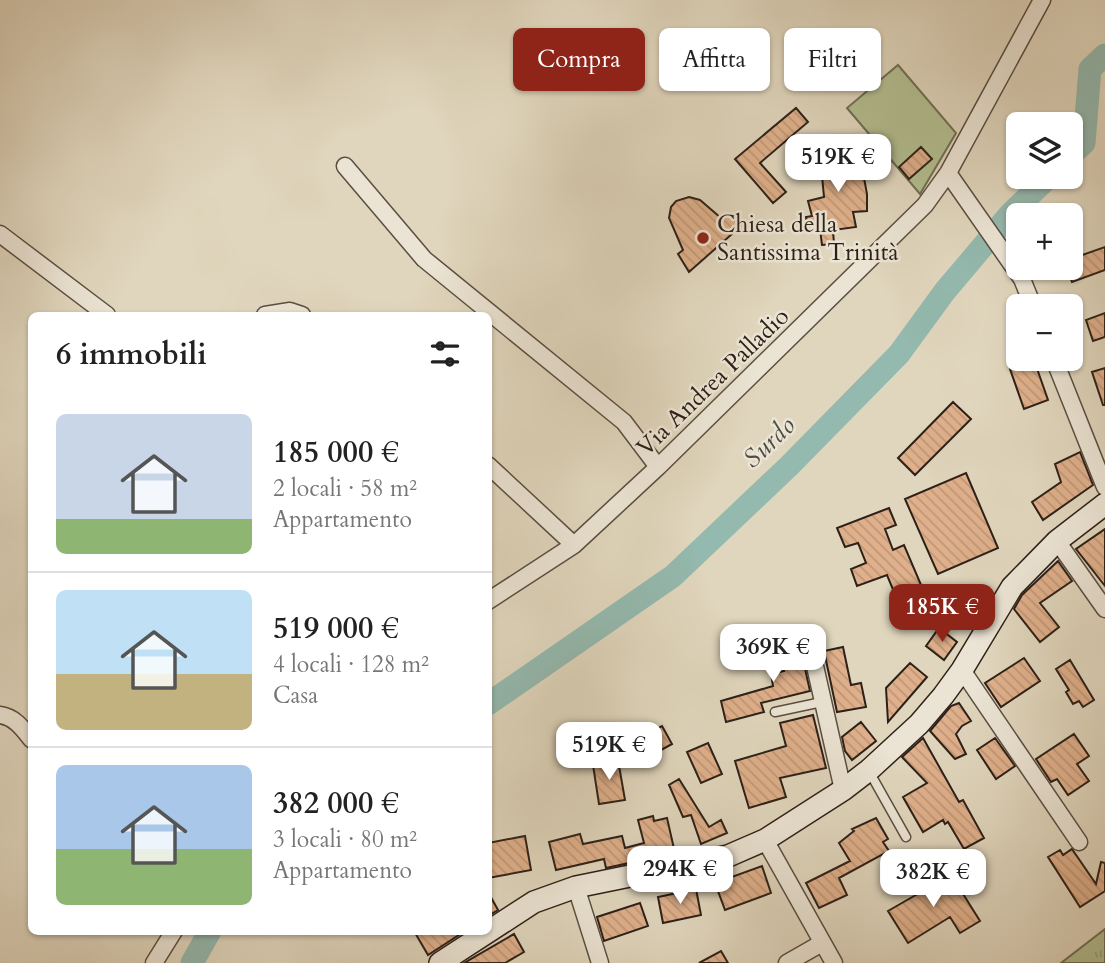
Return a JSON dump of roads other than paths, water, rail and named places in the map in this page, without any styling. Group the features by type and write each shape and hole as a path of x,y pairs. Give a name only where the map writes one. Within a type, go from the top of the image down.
{"main road":[{"path":"492,929 534,902 576,887 728,856 765,840 843,790 919,724 962,670 1013,587 1056,541 1105,503"},
{"path":"440,963 483,935"}],"street":[{"name":"Via Andrea Palladio","path":"492,598 574,545 658,467 925,205 948,173 1042,0"},
{"path":"345,166 424,259 489,312"},
{"path":"948,173 1022,279 1028,294"},
{"path":"0,234 103,312"},
{"path":"492,314 624,422 658,467"},
{"path":"1059,371 1105,487"},
{"path":"492,469 574,545"},
{"path":"1056,541 1105,609"},
{"path":"810,643 843,790"},
{"path":"962,670 1079,842"},
{"path":"0,715 19,724 28,735"},
{"path":"765,840 834,963"},
{"path":"576,887 600,963"},
{"path":"154,963 172,935"},
{"path":"787,963 822,943"}],"lane":[{"path":"775,712 822,702"},
{"path":"869,770 906,837"}],"waterway":[{"name":"Surdo","path":"1083,144 1090,69 1105,55"},
{"name":"Surdo","path":"492,701 673,576 789,466 899,354 945,291 1011,213 1036,189"},
{"name":"Surdo","path":"192,963 208,935"}],"place":[{"name":"Chiesa della Santissima Trinità","path":"703,238"}]}
